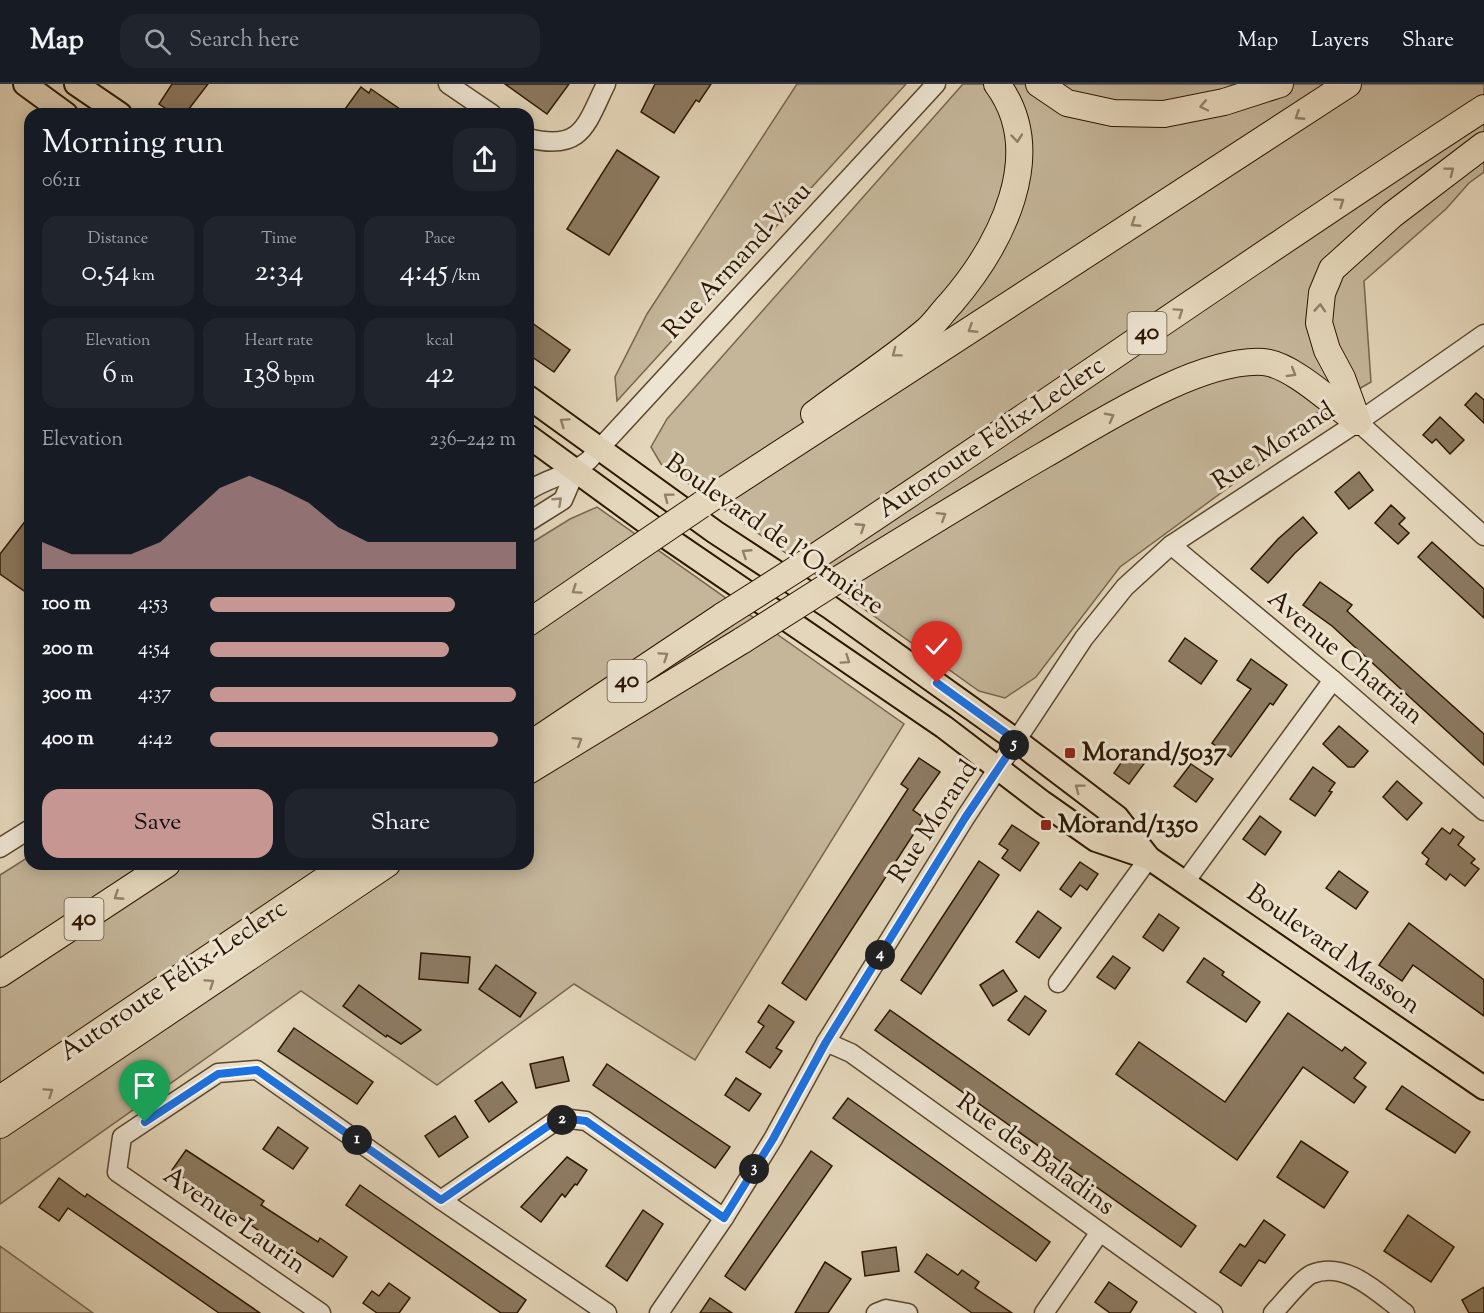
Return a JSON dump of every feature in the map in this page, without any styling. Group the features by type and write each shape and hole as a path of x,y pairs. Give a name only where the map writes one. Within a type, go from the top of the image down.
{"highway":[{"path":"701,506 732,475 928,329 967,284 993,245 1012,204 1018,170 1018,134 1011,109 997,84"},
{"path":"1039,84 1067,104 1113,113 1164,114 1224,102 1280,84"},
{"path":"534,619 701,506 1348,84"},
{"name":"Autoroute Félix-Leclerc","path":"534,742 941,474 1342,200 1484,108"},
{"path":"1358,422 1342,378 1327,350 1319,323 1322,293 1332,269 1392,215 1484,145"},
{"path":"534,767 839,579 1105,420 1168,387 1228,365 1264,362 1291,371 1358,422"},
{"name":"40","path":"0,974 158,870"},
{"name":"Autoroute Félix-Leclerc","path":"0,1099 339,870"},
{"path":"281,908 351,870"},
{"path":"0,1125 378,870"}],"main road":[{"path":"76,84 111,108"},
{"path":"36,87 59,108"},
{"name":"Boulevard de l'Ormière","path":"534,401 715,532 831,608 1017,741"},
{"path":"534,440 669,539 934,720 999,768"},
{"name":"Boulevard Masson","path":"1017,741 1117,817 1149,858"},
{"name":"Boulevard Masson","path":"999,768 1096,840 1149,858 1484,1088"}],"street":[{"path":"448,84 483,108"},
{"path":"534,140 548,143 563,142 578,135 590,123 606,84"},
{"name":"Rue Armand-Viau","path":"534,486 540,482 576,470 601,448 936,84"},
{"name":"Rue Morand","path":"658,1313 724,1218 773,1139 826,1042 965,818 1084,638 1125,586 1172,545 1358,422 1484,334"},
{"path":"1358,422 1484,537"},
{"name":"Rue Armand-Viau","path":"534,518 563,500 576,470"},
{"name":"Avenue Chatrian","path":"1172,545 1484,811"},
{"path":"1185,882 1333,680"},
{"path":"0,848 24,833"},
{"path":"1058,983 1149,858"},
{"name":"Rue des Baladins","path":"826,1042 851,1053 1212,1313"},
{"name":"Avenue Laurin","path":"321,1313 117,1172 122,1137 218,1074 257,1070 441,1200"},
{"path":"607,1313 441,1200 554,1122 570,1119 586,1121 724,1218"},
{"path":"1044,1313 1100,1232"},
{"path":"1273,1313 1310,1274 1334,1270 1358,1278 1406,1313"},
{"path":"876,1313 886,1309 908,1313"}],"shaded area":[{"path":"797,84 906,84 617,401 615,377 647,314"},
{"path":"963,84 1484,84 1484,172 1469,183 1446,209 1364,281 1371,382 1298,424 1292,441 1120,567 1036,677 1005,698 979,691 661,464 651,447 667,419"},
{"path":"597,507 904,724 695,1060 574,984 437,1085 301,991 0,1204 0,875 24,860 24,870 534,870 534,541 570,519"},
{"path":"0,1246 93,1313 0,1313"}],"building":[{"path":"172,84 208,84 190,108 165,108 159,104"},
{"path":"505,84 569,84 547,114"},
{"path":"655,84 711,84 699,102 696,100 674,133 641,112"},
{"path":"361,87 369,93 371,89 398,108 346,108"},
{"path":"617,150 659,177 609,255 567,229"},
{"path":"534,324 570,350 554,372 534,358"},
{"path":"1476,393 1484,400 1484,423 1465,405"},
{"path":"1440,417 1464,440 1450,454 1436,439 1432,443 1423,435"},
{"path":"1359,472 1373,490 1349,509 1335,492"},
{"path":"1391,505 1405,518 1399,524 1409,533 1398,544 1375,523"},
{"path":"1303,517 1317,533 1268,583 1251,569 1278,539"},
{"path":"24,523 24,591 0,574 0,554"},
{"path":"1432,542 1484,589 1484,618 1418,557"},
{"path":"1320,582 1352,605 1347,611 1484,734 1484,765 1332,626 1303,605"},
{"path":"1185,638 1217,661 1201,684 1169,661"},
{"path":"1251,659 1287,685 1273,705 1270,703 1231,757 1212,743 1251,689 1237,680"},
{"path":"1339,726 1368,751 1354,767 1348,767 1323,744"},
{"path":"1130,750 1146,761 1129,784 1114,773"},
{"path":"919,758 940,772 913,810 924,818 806,1000 782,983 908,789 901,784"},
{"path":"1191,764 1213,779 1196,802 1174,786"},
{"path":"1313,767 1335,783 1329,791 1332,792 1315,816 1290,799"},
{"path":"1397,781 1422,803 1407,820 1383,797"},
{"path":"1260,816 1281,832 1265,855 1243,839"},
{"path":"1012,825 1039,843 1020,871 1002,858 1008,850 999,844"},
{"path":"1442,828 1450,834 1453,829 1464,837 1458,845 1475,859 1471,863 1479,869 1465,886 1450,874 1446,880 1426,864 1429,859 1422,853"},
{"path":"979,861 999,875 921,994 901,980"},
{"path":"1080,862 1098,874 1087,890 1080,885 1071,897 1060,889"},
{"path":"1339,871 1368,892 1356,909 1326,888"},
{"path":"1038,911 1061,928 1039,958 1016,942"},
{"path":"1159,914 1179,928 1163,951 1143,937"},
{"path":"1409,923 1484,980 1484,1016 1413,965 1402,981 1379,965"},
{"path":"421,953 470,957 468,983 419,979"},
{"path":"1113,956 1130,968 1115,989 1097,977"},
{"path":"1204,958 1224,972 1222,975 1260,1002 1246,1022 1187,982"},
{"path":"496,965 536,993 520,1017 479,989"},
{"path":"1003,970 1017,991 993,1006 980,985"},
{"path":"359,985 421,1030 401,1044 387,1035 386,1037 343,1006"},
{"path":"1025,996 1046,1011 1029,1035 1008,1020"},
{"path":"769,1005 794,1022 776,1048 782,1051 770,1068 746,1052 764,1026 758,1022"},
{"path":"890,1010 1196,1226 1181,1247 875,1030"},
{"path":"1288,1013 1342,1051 1345,1047 1366,1063 1354,1078 1366,1087 1354,1103 1303,1067 1237,1160 1116,1074 1139,1042 1225,1102"},
{"path":"294,1028 373,1082 357,1104 278,1051"},
{"path":"563,1057 569,1081 536,1088 530,1064"},
{"path":"607,1064 730,1147 715,1168 593,1085"},
{"path":"736,1078 761,1094 749,1111 725,1095"},
{"path":"502,1082 517,1102 489,1122 475,1101"},
{"path":"1402,1086 1470,1132 1455,1153 1386,1109"},
{"path":"848,1098 1050,1242 1036,1261 833,1118"},
{"path":"455,1116 468,1137 439,1157 425,1136"},
{"path":"278,1127 308,1148 293,1169 263,1149"},
{"path":"1301,1141 1348,1172 1324,1208 1277,1177"},
{"path":"186,1150 264,1201 261,1205 318,1242 320,1238 347,1257 333,1277 293,1250 291,1254 264,1237 265,1235 172,1170"},
{"path":"811,1151 832,1166 745,1290 725,1276"},
{"path":"567,1157 587,1170 565,1197 562,1194 541,1222 521,1207"},
{"path":"59,1178 85,1197 87,1194 260,1313 219,1313 68,1208 59,1221 39,1207"},
{"path":"360,1185 526,1300 517,1313 501,1313 346,1205"},
{"path":"643,1210 663,1224 627,1281 606,1266"},
{"path":"1408,1215 1454,1247 1431,1282 1384,1251"},
{"path":"1264,1220 1285,1235 1265,1263 1259,1260 1241,1286 1220,1272 1240,1244 1245,1247"},
{"path":"896,1247 899,1271 865,1276 862,1252"},
{"path":"927,1254 958,1275 962,1270 979,1282 975,1288 1012,1313 972,1313 915,1272"},
{"path":"825,1262 851,1279 828,1313 795,1313"},
{"path":"1109,1282 1137,1302 1130,1313 1110,1313 1095,1302"},
{"path":"389,1283 410,1298 399,1313 377,1313 363,1303 372,1291 379,1296"},
{"path":"1484,1287 1484,1313 1469,1313 1462,1300"},
{"path":"710,1298 732,1313 700,1313"}],"place":[{"name":"Morand/5037","path":"1070,753"},
{"name":"Morand/1350","path":"1046,825"}],"route":[{"path":"145,1122 218,1074 257,1070 285,1087 441,1200 554,1122 570,1119 586,1121 724,1218 773,1139 826,1042 965,818 1017,741 937,683"}]}
